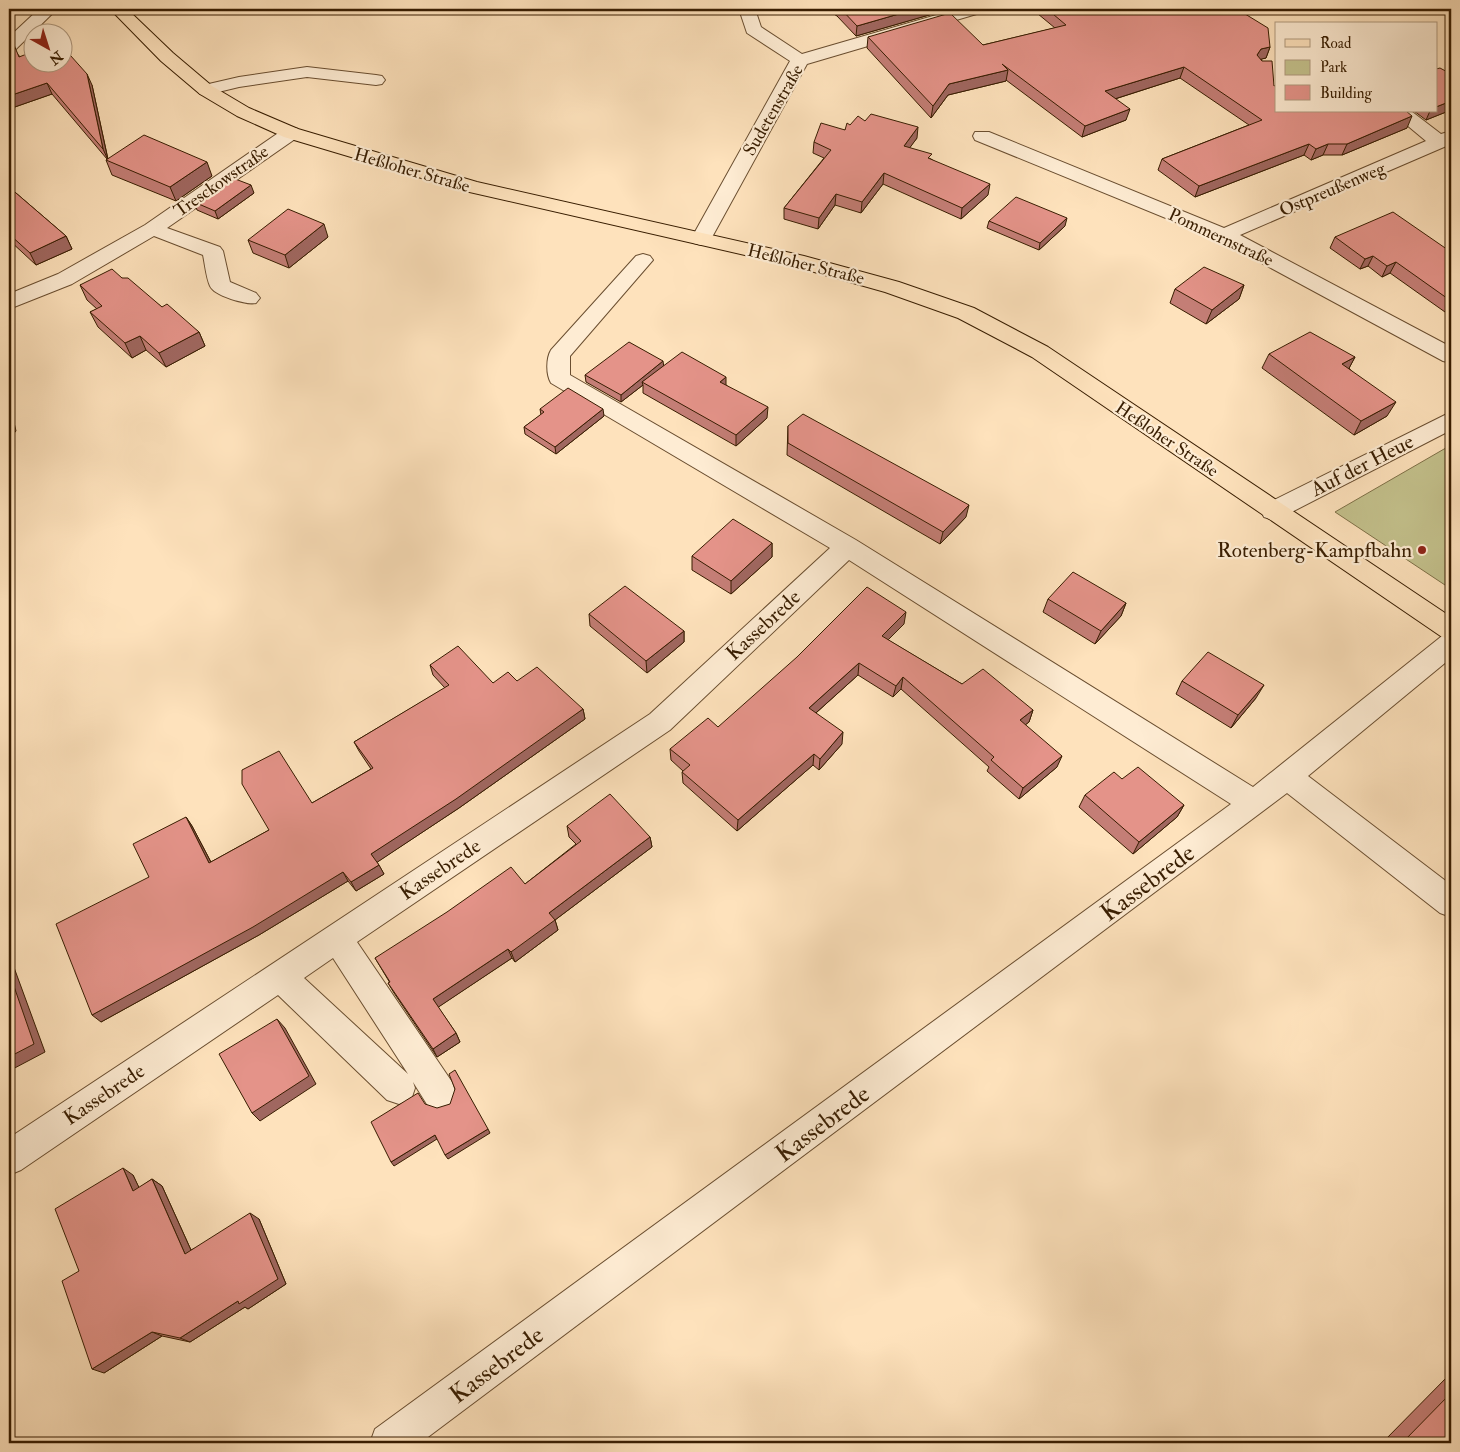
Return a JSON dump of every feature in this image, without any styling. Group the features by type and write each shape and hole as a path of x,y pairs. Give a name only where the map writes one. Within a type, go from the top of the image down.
{"main road":[{"name":"Heßloher Straße","path":"118,9 167,57 206,90 243,112 290,133 472,188 797,260 892,287 966,313 1040,352 1451,630"}],"street":[{"path":"9,46 49,9"},
{"path":"747,9 753,29 800,60"},
{"name":"Sudetenstraße","path":"701,239 800,60 974,9"},
{"path":"206,90 239,82 307,72 376,80"},
{"name":"Ostpreußenweg","path":"1400,112 1445,140"},
{"name":"Tresckowstraße","path":"9,302 65,280 152,229 290,133"},
{"name":"Pommernstraße","path":"982,136 1224,235 1451,356"},
{"name":"Ostpreußenweg","path":"1224,235 1445,140"},
{"name":"Tresckowstraße","path":"152,229 213,252 220,286 249,298"},
{"path":"643,260 559,355 558,378 846,548 1254,803"},
{"name":"Auf der Heue","path":"1273,511 1451,420"},
{"name":"Kassebrede","path":"9,1158 660,722 846,548"},
{"name":"Kassebrede","path":"389,1443 1254,803 1286,775 1451,643"},
{"path":"1286,775 1451,903"},
{"path":"337,938 440,1094"},
{"path":"280,976 399,1088"}],"green space":[{"name":"Rotenberg-Kampfbahn","path":"1451,445 1451,589 1335,512"}],"building":[{"path":"841,9 916,9 857,26"},
{"path":"1047,9 1237,9 1268,28 1270,47 1261,49 1257,55 1262,61 1272,61 1275,86 1275,112 1407,112 1412,116 1347,144 1328,144 1316,149 1309,144 1199,186 1162,159 1262,120 1184,67 1105,91 1130,109 1085,126 1002,64 1008,70 949,84 933,106 868,37 950,13 983,45 1066,25"},
{"path":"12,40 19,57 22,56 22,72 72,72 72,57 87,74 103,149 47,83 9,96 9,41"},
{"path":"1438,68 1451,74 1451,101 1438,106"},
{"path":"871,114 918,127 904,146 932,154 928,158 990,184 962,208 884,173 862,202 836,194 819,218 784,208 831,150 814,142 821,123 845,130 847,123 850,125 858,116 865,121"},
{"path":"144,135 207,162 170,187 106,160"},
{"path":"230,177 251,185 215,211 194,202"},
{"path":"9,187 66,236 30,253 9,234"},
{"path":"1016,197 1067,218 1040,243 989,221"},
{"path":"288,209 324,224 285,255 248,240"},
{"path":"1393,212 1451,252 1451,301 1396,262 1387,266 1373,256 1365,259 1335,237"},
{"path":"1204,267 1244,285 1212,310 1175,289"},
{"path":"112,269 122,278 128,278 162,307 167,304 199,332 159,353 140,336 125,343 90,312 102,306 80,285"},
{"path":"1310,332 1355,357 1342,364 1396,402 1361,421 1269,354"},
{"path":"629,342 663,361 621,395 585,375"},
{"path":"682,352 726,377 720,382 768,407 736,435 642,382"},
{"path":"568,388 603,409 555,447 524,427 544,412 540,409"},
{"path":"803,414 969,505 943,532 788,443 788,426"},
{"path":"733,519 772,543 731,581 692,556"},
{"path":"1073,572 1126,603 1101,631 1048,599"},
{"path":"625,586 684,631 646,661 589,614"},
{"path":"867,587 906,612 882,636 962,684 983,669 1033,710 1020,720 1062,756 1023,788 991,760 994,757 903,677 896,686 859,663 809,708 843,732 820,759 814,754 738,820 682,772 690,765 670,749 708,718 718,727 797,657"},
{"path":"458,646 493,683 508,672 517,681 537,667 583,709 456,799 371,854 379,865 351,882 343,872 253,927 92,1015 56,924 149,877 133,844 186,817 209,863 269,830 242,784 242,770 279,751 312,803 373,768 354,742 449,685 430,665"},
{"path":"1208,652 1264,685 1238,715 1182,681"},
{"path":"1138,767 1184,805 1139,842 1085,795 1114,772 1122,779"},
{"path":"610,794 650,837 549,913 555,920 511,952 508,949 433,999 456,1033 433,1049 388,983 390,982 375,958 447,912 511,867 525,884 581,841 567,826"},
{"path":"9,972 34,1044 9,1057"},
{"path":"277,1019 309,1076 252,1113 219,1054"},
{"path":"455,1070 488,1129 445,1155 435,1135 391,1162 371,1122 418,1093 425,1104 437,1108 450,1104 455,1089 449,1074"},
{"path":"123,1168 133,1191 152,1179 185,1254 250,1213 278,1279 239,1304 238,1301 180,1338 152,1332 92,1369 62,1281 79,1271 55,1209"},
{"path":"1451,1393 1451,1443 1402,1443"}],"place":[{"name":"Rotenberg-Kampfbahn","path":"1422,550"}]}
